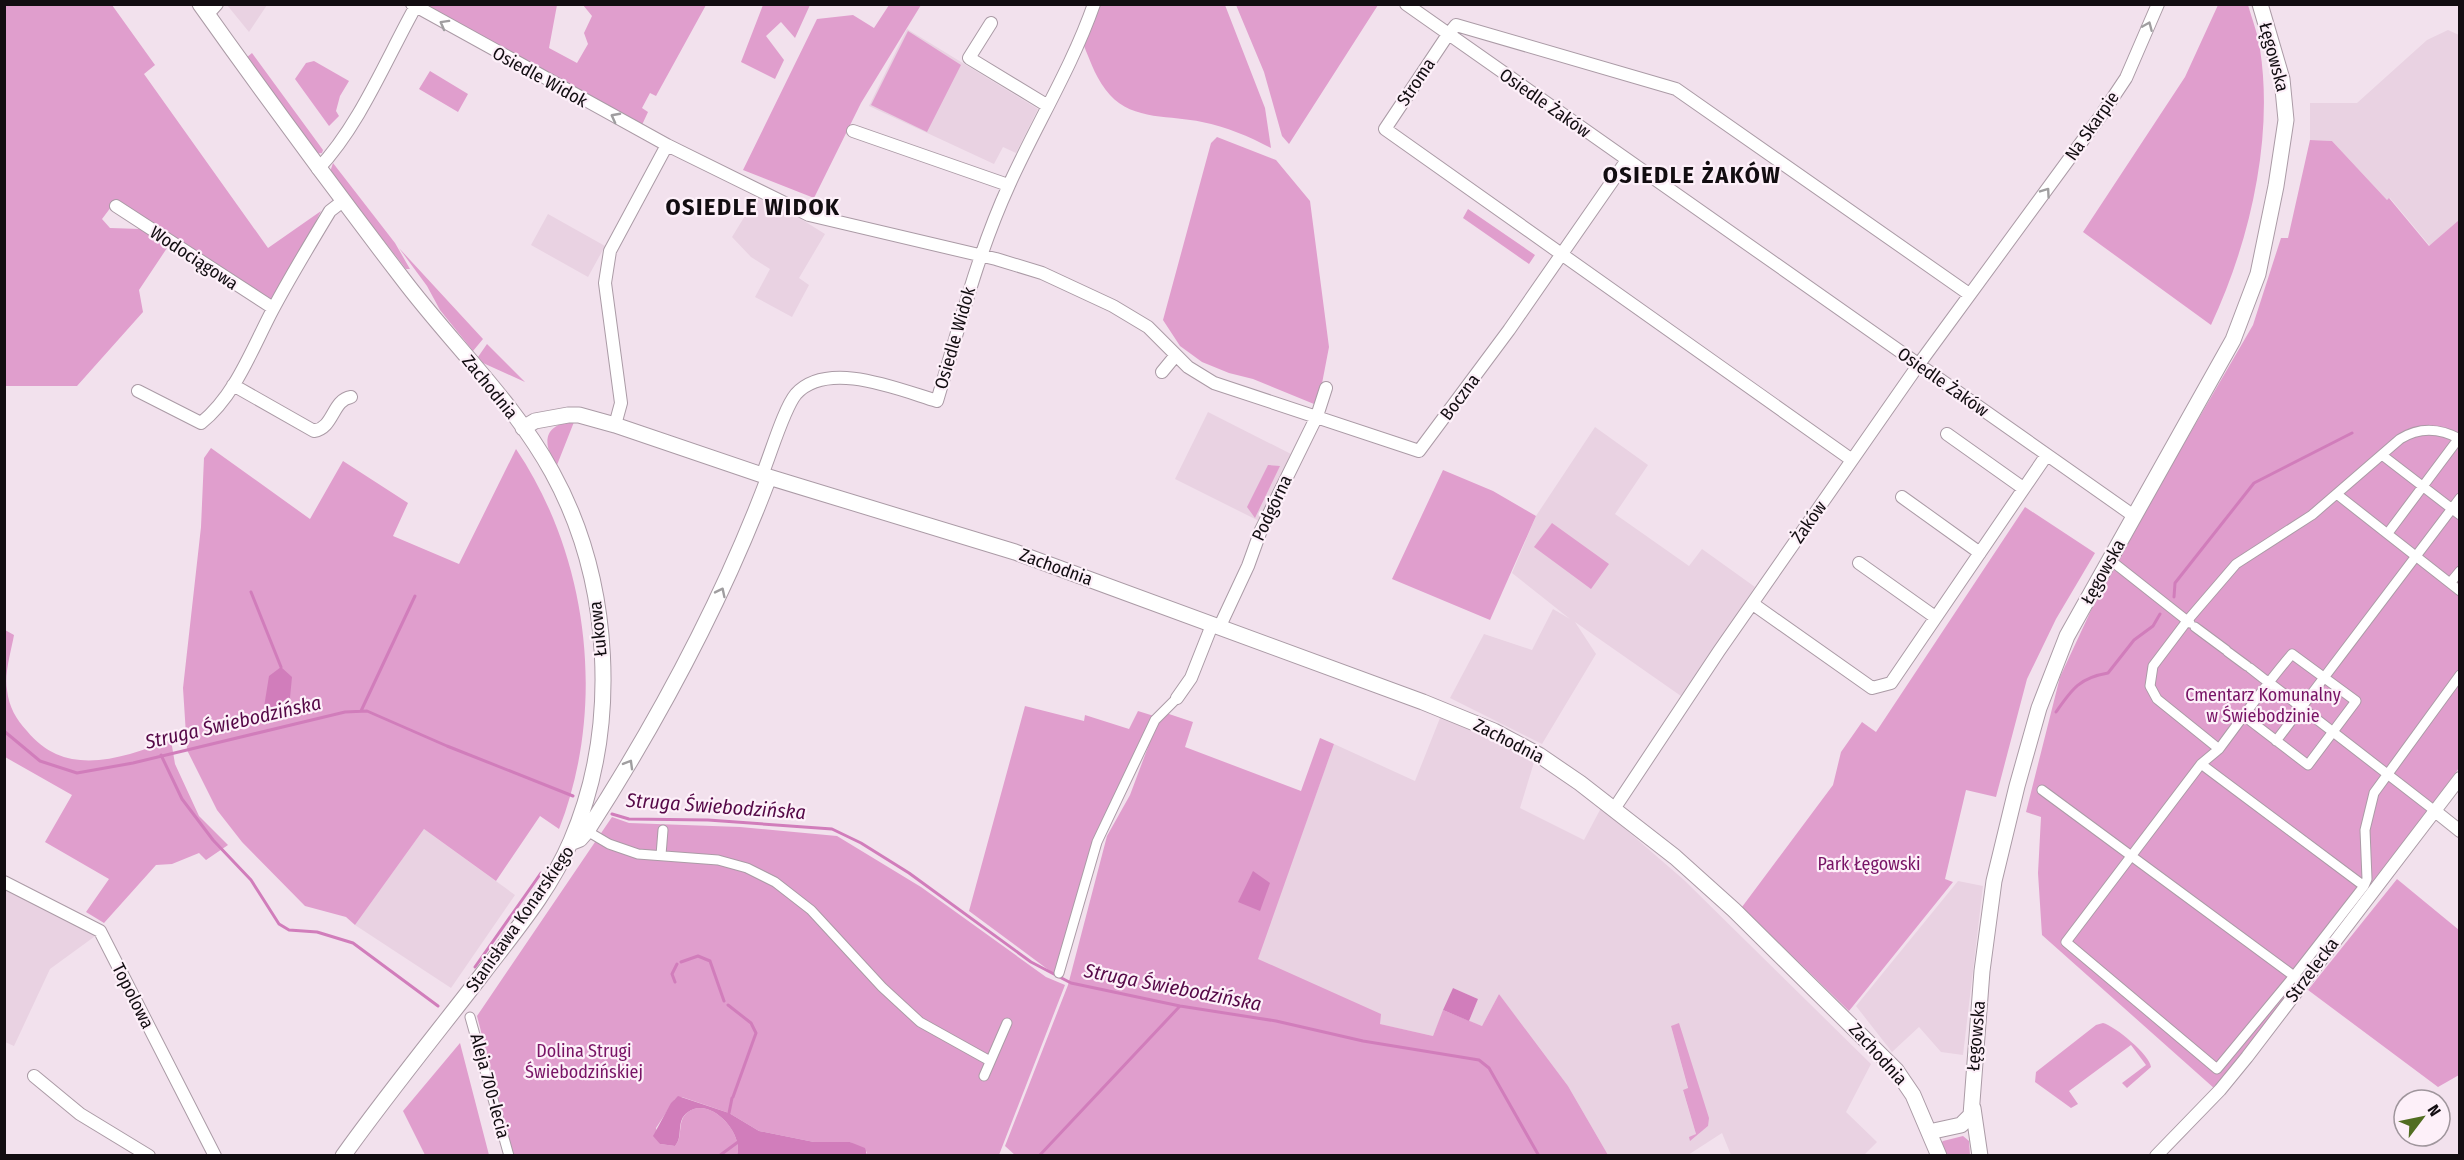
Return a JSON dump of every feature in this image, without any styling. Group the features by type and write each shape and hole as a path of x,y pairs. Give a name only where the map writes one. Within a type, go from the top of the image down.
{"street":[{"path":"979,257 1008,185 1048,106 1094,4"},
{"path":"1406,4 1447,36"},
{"name":"Na Skarpie","path":"2013,239 2126,78 2158,4"},
{"name":"Łęgowska","path":"1929,1132 1956,1127 1971,1115 1988,922 2010,810 2053,670 2067,636 2109,559 2233,340 2258,274 2279,171 2286,113 2282,79 2260,4"},
{"name":"Osiedle Widok","path":"318,169 331,156 350,124 414,6 666,145 809,215 1042,273 1130,315 1148,327 1188,368 1214,383 1236,393 1317,416"},
{"name":"Zachodnia","path":"208,8 318,169 523,428 545,418 568,415 579,415 615,425 765,476 978,539 1423,702 1494,731 1539,755 1614,809 1709,886 1896,1070 1910,1089 1939,1155"},
{"path":"991,23 969,58 1048,106"},
{"name":"Osiedle Żaków","path":"1969,294 1676,89 1456,25 1447,36 2134,516"},
{"name":"Stroma","path":"1447,36 1385,129 1562,254"},
{"path":"853,131 1008,185"},
{"path":"615,425 621,403 605,283 606,267 610,251 666,145"},
{"path":"1627,160 1562,254 1852,460"},
{"path":"138,392 201,423 224,401 273,308 330,211 343,201"},
{"name":"Wodociągowa","path":"116,206 273,308"},
{"name":"Żaków","path":"1614,809 1919,364 1969,294 2013,239"},
{"name":"Boczna","path":"1317,416 1419,451 1562,254"},
{"name":"Osiedle Widok","path":"765,476 795,396 817,381 855,379 937,401 979,257"},
{"path":"1162,372 1176,355"},
{"path":"233,385 314,431 324,427 343,399 351,397"},
{"name":"Podgórna","path":"1178,698 1191,678 1248,566 1261,530 1317,416 1326,388"},
{"name":"Łukowa","path":"523,428 551,471 568,506 587,564 600,622 602,687 597,746 587,795 570,843"},
{"path":"2219,749 2157,699 2150,686 2149,676 2153,666 2191,624 2236,564 2312,515 2338,495 2400,439 2417,431 2435,430 2459,438 2388,533"},
{"path":"1947,434 2023,488"},
{"path":"2382,455 2456,512"},
{"path":"1753,604 1872,688 1891,683 2046,456"},
{"name":"Stanisława Konarskiego","path":"343,1155 521,924 550,881 570,843 580,839 587,831 676,684 731,571 765,476"},
{"path":"2338,495 2460,591"},
{"path":"1902,497 1980,553"},
{"path":"2276,741 2417,556 2456,512 2460,498"},
{"path":"2109,559 2460,831"},
{"path":"1859,563 1935,616"},
{"path":"2450,583 2460,571"},
{"path":"2244,716 2308,765 2356,701 2292,654 2267,681 2219,749 2201,764 2066,942 2217,1070 2298,980 2364,886 2367,879 2365,830 2369,804 2460,675"},
{"path":"1059,973 1100,836 1155,720 1178,698"},
{"path":"2201,764 2364,886"},
{"name":"Strzelecka","path":"2156,1155 2220,1090 2298,980 2460,778"},
{"path":"2042,790 2133,855 2298,980"},
{"path":"661,855 663,830"},
{"path":"587,831 626,851 735,864 775,882 811,910 920,1022 990,1061"},
{"name":"Topolowa","path":"4,882 100,931 215,1155"},
{"name":"Aleja 700-lecia","path":"470,1017 509,1155"},
{"path":"984,1076 1007,1023"},
{"path":"34,1076 80,1114 149,1155"},
{"path":"1972,1102 1980,1155"}],"shaded area":[{"path":"227,5 267,5 249,32"},
{"path":"907,29 1038,109 1016,153 1003,147 994,164 869,106"},
{"path":"2448,30 2459,35 2459,220 2430,246 2390,198 2387,200 2332,141 2310,140 2310,103 2357,103 2427,40"},
{"path":"759,193 825,234 799,278 809,285 792,317 755,297 770,269 751,257 732,237"},
{"path":"548,214 605,246 588,277 531,245"},
{"path":"1208,412 1291,454 1259,521 1175,479"},
{"path":"1595,427 1648,465 1615,514 1689,566 1702,549 1755,587 1681,696 1575,622 1596,654 1542,744 1450,698 1484,634 1532,650 1553,609 1570,619 1512,573 1536,516"},
{"path":"281,667 292,677 289,708 264,707 269,676"},
{"path":"1442,713 1535,759 1520,808 1584,840 1601,808 1684,880 1871,1064 1846,1112 1877,1142 1864,1155 1731,1155 1722,1133 1688,1155 1608,1155 1568,1086 1499,994 1482,1026 1469,1021 1478,999 1453,988 1433,1036 1379,1024 1257,959 1334,744 1415,781","holes":["1671,1026 1708,1126 1690,1140 1696,1134 1683,1091 1688,1089"]},
{"path":"424,829 515,895 451,988 355,925"},
{"path":"1253,871 1270,883 1260,911 1238,902"},
{"path":"1958,881 1983,886 1963,1055 1941,1052 1919,1027 1892,1052 1856,1006"},
{"path":"4,889 98,934 50,969 14,1046 5,1042"},
{"path":"1453,988 1478,999 1469,1021 1443,1010"},
{"path":"678,1096 729,1113 759,1131 814,1142 850,1142 865,1148 867,1155 737,1155 738,1146 735,1137 723,1119 706,1109 697,1108 684,1116 675,1146 660,1144 653,1136 671,1103"}],"green space":[{"path":"423,4 557,5 549,48 577,63 588,44 584,33 592,16 583,5 706,5 656,96 650,93 642,108 648,112 641,127"},
{"path":"4,5 112,5 155,65 144,74 268,248 321,211 279,296 270,301 111,207 102,219 110,228 141,229 169,245 139,290 143,312 77,386 5,386"},
{"path":"763,5 810,5 795,38 781,22 766,36 784,60 775,79 741,62"},
{"path":"889,5 921,5 861,103 814,198 743,170 817,19 853,15 874,28"},
{"path":"1100,5 1225,5 1265,108 1271,148 1220,126 1153,116 1119,103 1101,84 1084,46"},
{"path":"1236,5 1378,5 1289,144 1282,136 1264,72"},
{"path":"2218,5 2248,5 2260,49 2264,119 2261,155 2247,226 2225,294 2211,325 2083,232 2185,77"},
{"path":"908,31 961,65 927,132 871,105"},
{"path":"252,53 323,150 322,153 315,154 246,58"},
{"path":"314,61 349,81 340,96 336,111 339,116 329,126 295,79 306,63"},
{"path":"430,71 468,94 458,112 419,89"},
{"path":"1217,137 1276,160 1310,201 1329,347 1319,399 1314,404 1253,379 1229,373 1202,362 1180,346 1163,320 1211,143"},
{"name":"Cmentarz Komunalny w Świebodzinie","path":"2310,140 2332,141 2387,200 2389,198 2429,246 2459,220 2459,768 2383,872 2215,1089 2042,935 2038,873 2041,817 2026,812 2060,677 2107,576 2253,325 2281,238 2288,238"},
{"path":"333,163 395,243 410,269 406,269 330,172"},
{"path":"1468,209 1535,255 1529,264 1463,218"},
{"path":"399,248 483,339 473,351 440,310 427,286"},
{"path":"487,344 525,382 483,363 478,357"},
{"path":"574,422 557,465 549,450 548,436 556,426"},
{"path":"211,448 310,519 343,461 408,503 393,536 459,564 516,449 541,491 560,537 574,585 583,634 586,684 583,733 574,782 559,829 540,816 496,881 424,829 355,925 346,917 305,906 242,842 217,810 187,750 183,688 201,527 204,458"},
{"path":"1268,465 1280,466 1255,518 1247,507"},
{"path":"1443,470 1493,491 1536,516 1490,620 1392,579"},
{"name":"Park Łęgowski","path":"2025,507 2095,553 2056,619 2027,679 1996,797 1966,790 1945,879 1953,882 1849,1011 1742,907 1833,785 1841,752 1862,722 1876,732"},
{"path":"1552,523 1609,564 1591,589 1534,547"},
{"path":"5,630 14,635 6,677 9,702 20,722 42,746 59,755 77,760 95,760 133,753 171,740 175,764 199,816 228,845 206,860 199,853 172,864 156,865 104,923 86,912 109,879 45,842 72,795 5,757"},
{"path":"1025,706 1084,721 1085,715 1129,729 1138,711 1154,716 1094,842 1054,974 969,911"},
{"path":"1166,713 1193,722 1185,747 1301,791 1320,738 1334,744 1258,959 1381,1014 1380,1024 1433,1036 1443,1010 1482,1026 1499,994 1568,1086 1608,1155 1016,1156 1005,1146 1068,985 1107,836 1130,795 1157,723"},
{"name":"Dolina Strugi Świebodzińskiej","path":"612,817 629,823 740,827 837,836 921,887 1046,977 1065,985 999,1155 867,1155 867,1152 850,1142 814,1142 759,1131 729,1113 682,1097 675,1099 656,1128 660,1144 675,1146 684,1116 697,1108 706,1109 723,1119 730,1128 738,1146 737,1155 513,1155 477,1016"},
{"path":"2397,879 2459,930 2459,1075 2438,1087 2308,990"},
{"path":"1679,1023 1709,1118 1708,1126 1690,1141 1689,1137 1696,1134 1683,1090 1688,1088 1671,1026"},
{"path":"2103,1023 2131,1042 2145,1055 2151,1067 2127,1088 2122,1083 2146,1065 2131,1045 2069,1091 2078,1104 2071,1108 2035,1082 2036,1072 2096,1025"},
{"path":"460,1043 489,1155 425,1155 403,1111"},
{"path":"1963,1136 1969,1141 1970,1155 1946,1155 1941,1143"}],"waterway":[{"path":"2174,597 2175,583 2254,483 2352,433"},
{"path":"251,592 281,667"},
{"path":"361,711 415,596"},
{"path":"2056,712 2083,681 2108,673 2134,640 2153,626 2160,614"},
{"name":"Struga Świebodzińska","path":"4,731 40,761 77,773 133,763 345,712 367,711 447,746 573,796"},
{"path":"161,755 182,799 213,840 251,880 279,924 289,930 317,932 353,943 438,1006"},
{"name":"Struga Świebodzińska","path":"612,814 629,819 708,820 832,829 861,843 909,873 1031,962 1071,983 1180,1006 1276,1021 1363,1041 1479,1060 1489,1068 1539,1156"},
{"path":"475,967 541,873"},
{"path":"681,962 698,956 710,961 724,1001"},
{"path":"675,982 672,974 677,964"},
{"path":"728,1005 751,1023 756,1033 733,1097"},
{"path":"1039,1156 1180,1006"},
{"path":"729,1113 732,1098"},
{"path":"719,1156 738,1142"}],"district":[{"name":"OSIEDLE ŻAKÓW","path":"1692,175"},
{"name":"OSIEDLE WIDOK","path":"753,207"}]}
